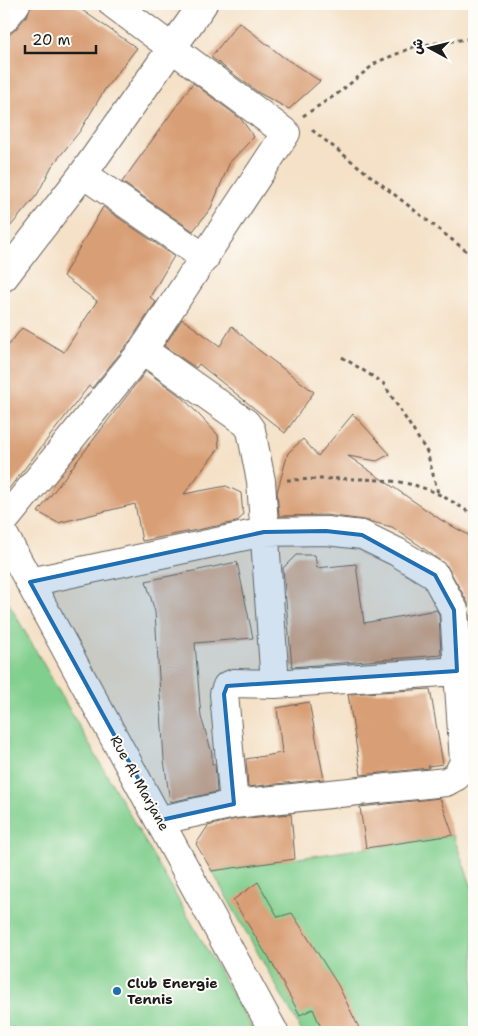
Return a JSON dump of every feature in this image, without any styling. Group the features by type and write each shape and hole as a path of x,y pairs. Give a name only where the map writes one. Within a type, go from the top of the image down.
{"street":[{"path":"4,19 16,4"},
{"path":"4,521 143,350 292,126 113,4"},
{"path":"4,277 83,174 203,4"},
{"path":"83,174 205,258"},
{"path":"143,350 246,423 251,430 261,481 275,684"},
{"path":"30,582 264,532 326,531 362,535 397,552 435,575 454,610 464,762 457,776 446,782 234,804 161,820"},
{"name":"Rue Al Marjane","path":"4,535 161,820 274,1032"},
{"path":"234,804 224,694 227,686 234,683 275,684 457,671"}],"path":[{"path":"474,38 416,46 377,62 337,94 292,126 474,257"},
{"path":"342,357 383,383 427,452 438,493"},
{"path":"261,481 373,481 415,485 438,493 474,516"}],"highlighted area":[{"path":"326,531 362,535 435,575 454,610 457,671 227,686 224,694 234,804 161,820 30,582 264,532"}],"green space":[{"path":"4,595 254,1032 4,1032"},
{"path":"453,835 474,893 474,1032 302,1032 212,871"}],"building":[{"path":"31,4 73,4 137,48 105,89 80,131 52,166 37,195 4,234 4,39 16,29 28,14"},
{"path":"239,22 283,57 320,81 289,109 259,93 211,57"},
{"path":"193,83 241,119 254,137 230,162 211,208 193,231 122,182"},
{"path":"103,207 174,256 150,297 156,302 130,341 92,388 89,386 4,495 4,351 22,328 64,352 97,301 63,276"},
{"path":"182,319 220,346 232,326 256,348 314,392 285,433 199,364 196,368 164,346"},
{"path":"146,371 183,398 218,435 219,448 184,494 226,486 241,493 243,516 236,522 142,541 135,504 58,523 38,512"},
{"path":"353,414 390,454 377,461 348,456 441,520 474,538 474,648 472,649 468,603 447,566 419,545 392,527 364,520 326,515 279,516 277,492 288,453 303,439 318,456"},
{"path":"296,555 315,555 317,568 356,564 364,623 436,610 439,614 441,655 292,667 283,568"},
{"path":"237,562 253,638 195,643 201,717 212,753 212,764 215,764 217,792 170,802 164,760 155,612 146,581"},
{"path":"430,689 443,764 428,766 429,768 361,775 348,694"},
{"path":"309,702 324,779 248,787 246,759 282,753 277,708"},
{"path":"440,798 453,835 366,848 360,807"},
{"path":"291,814 295,859 212,871 196,844 208,826 236,819"},
{"path":"258,882 278,917 292,913 338,985 361,1032 323,1032 313,1009 300,1015 267,954 233,900"}],"place":[{"name":"Club Energie Tennis","path":"117,991"}]}
